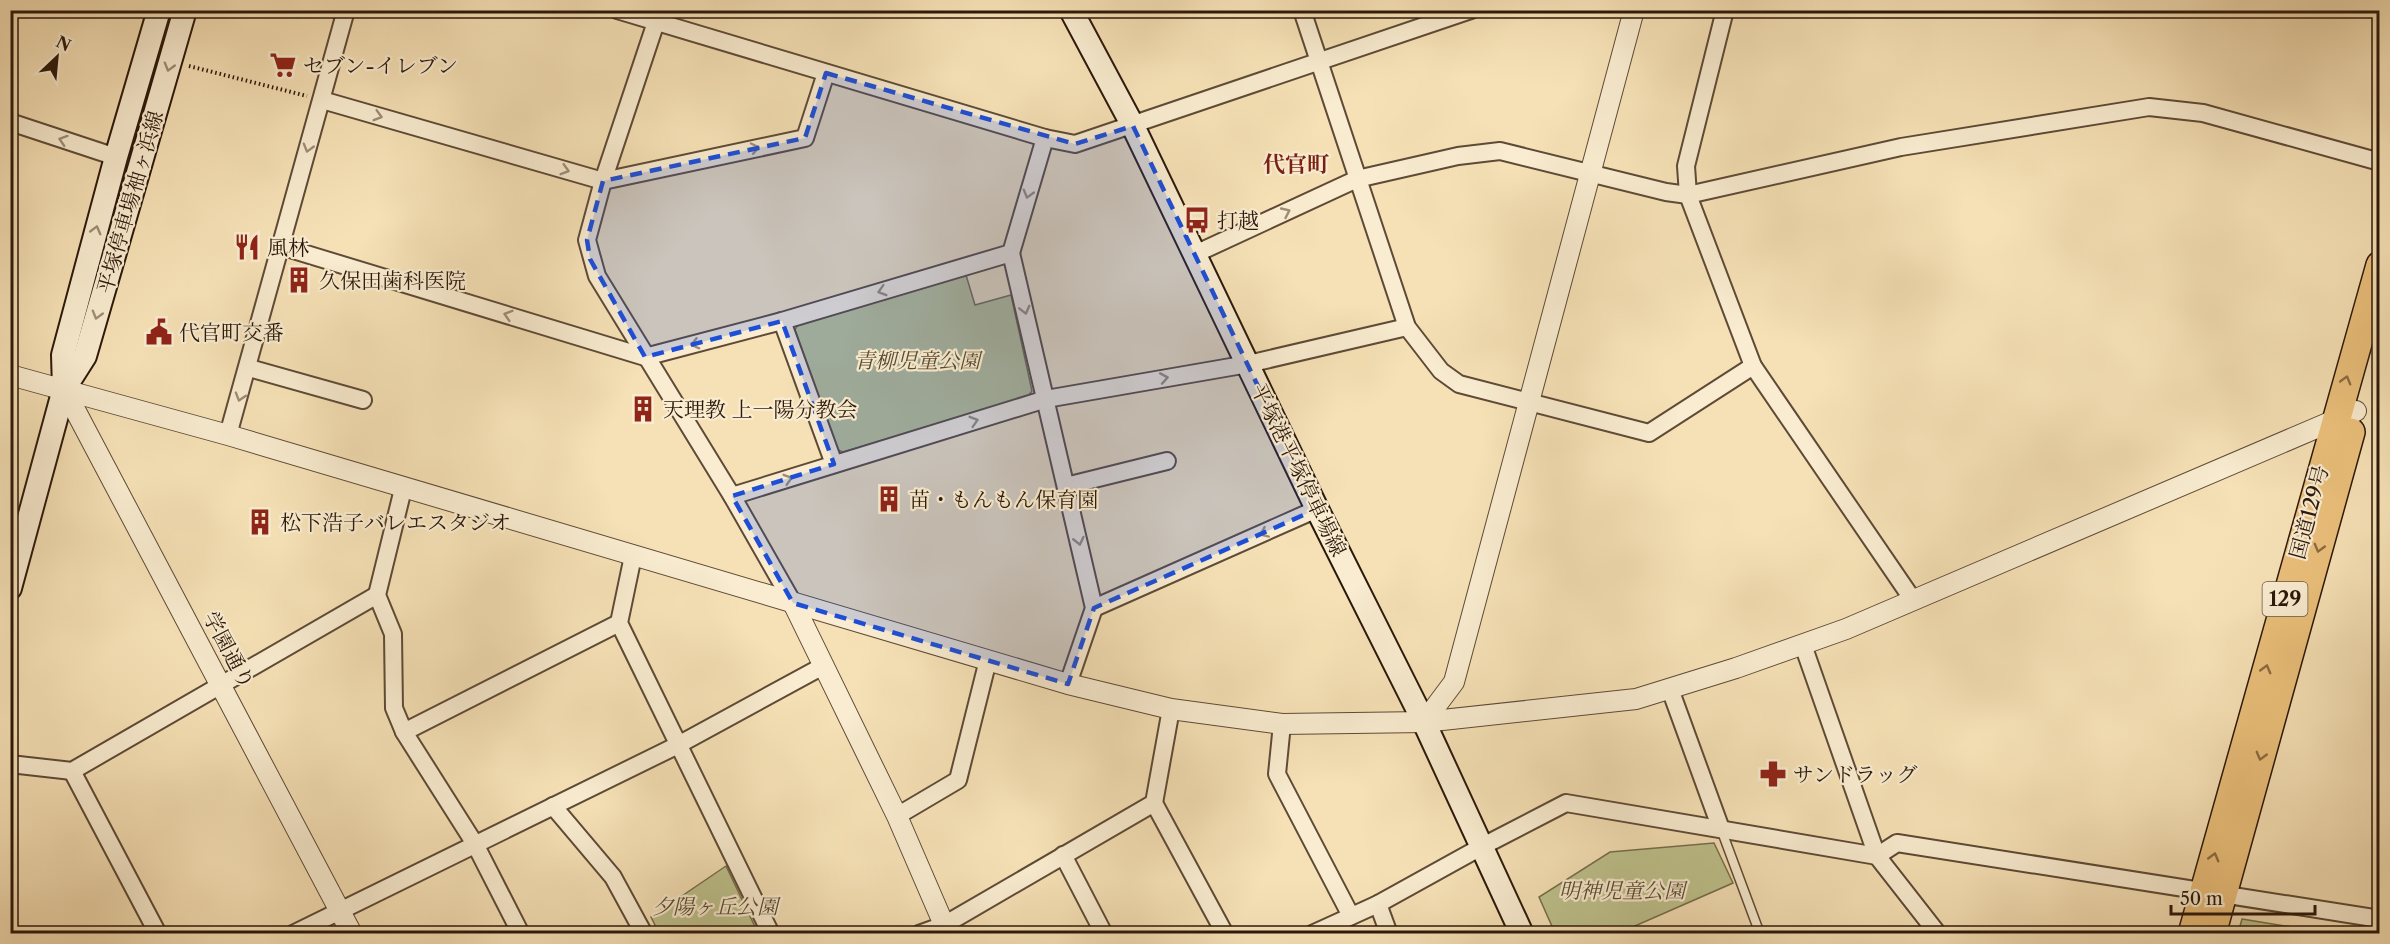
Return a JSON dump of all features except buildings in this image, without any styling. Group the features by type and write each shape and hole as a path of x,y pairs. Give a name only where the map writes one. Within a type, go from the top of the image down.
{"highway":[{"name":"国道129号","path":"2212,933 2214,893 2345,416 2379,265"},
{"name":"国道129号","path":"2345,416 2379,330"},
{"name":"国道129号","path":"2192,933 2214,893"}],"main road":[{"name":"平塚停車場袖ヶ浜線","path":"10,588 64,389 63,355 116,157 159,10"},
{"name":"平塚停車場袖ヶ浜線","path":"64,389 84,361 185,10"},
{"name":"平塚港平塚停車場線","path":"1071,10 1133,126 1317,509 1424,722 1522,933"}],"street":[{"path":"228,435 249,368 280,246 346,10"},
{"path":"617,10 658,17 826,73 1044,138 1075,144 1471,10"},
{"path":"1302,10 1407,327 1441,371 1459,384 1649,433 1753,366"},
{"path":"1424,722 1454,682 1635,10"},
{"path":"1725,10 1686,166 1688,195 1753,366 1913,600"},
{"path":"658,17 603,181 587,240 590,259 597,276 732,496 793,603 897,816 946,929"},
{"path":"322,100 603,181 805,138 826,73"},
{"path":"1195,254 1357,179 1458,156 1500,151 1666,192 1688,195 1901,147 2149,107 2203,113 2379,162"},
{"path":"10,122 116,157"},
{"path":"1044,138 1011,254 1094,608 1068,684"},
{"path":"280,246 645,357 782,321 1011,254"},
{"path":"782,321 834,464"},
{"path":"732,496 1046,399 1248,364 1407,327"},
{"path":"249,368 363,400"},
{"path":"10,375 228,435 403,489 1068,684 1171,709 1282,724 1424,722 1636,699 1803,645 2345,416"},
{"name":"学園通り","path":"64,389 352,933"},
{"path":"1066,486 1167,461"},
{"path":"403,489 377,595 393,634 394,708 404,732 475,844 521,933"},
{"path":"1094,608 1317,509"},
{"path":"633,556 619,623 771,933"},
{"path":"10,764 72,771 377,595"},
{"path":"404,732 619,623"},
{"path":"1803,645 1877,856 1938,933"},
{"path":"897,816 958,780 988,660"},
{"path":"293,933 678,745 823,666"},
{"path":"1670,689 1721,829"},
{"path":"1171,709 1154,803 1225,933"},
{"path":"1282,724 1277,774 1351,916"},
{"path":"72,771 158,933"},
{"path":"919,933 946,929 1063,855 1154,803"},
{"path":"1312,933 1378,904 1566,803 1877,856 1897,843 2379,919"},
{"path":"553,806 613,877 644,933"},
{"path":"1063,855 1104,933"},
{"path":"1378,904 1389,933"}],"lane":[{"path":"1721,829 1760,933"}],"path":[{"path":"171,61 322,100"}],"highlighted area":[{"path":"826,73 1075,144 1133,126 1317,509 1094,608 1068,684 793,603 732,496 834,464 782,321 645,357 590,259 587,240 603,181 805,138"}],"green space":[{"name":"青柳児童公園","path":"966,275 975,305 1011,295 1032,391 1028,396 843,452 838,450 795,330 797,326"},
{"name":"明神児童公園","path":"1714,843 1733,883 1619,933 1555,933 1539,897 1610,852"},
{"name":"夕陽ヶ丘公園","path":"726,866 758,933 659,933 651,917"},
{"path":"2242,919 2329,933 2238,933"}],"place":[{"name":"セブン-イレブン","path":"283,65"},
{"name":"打越","path":"1197,220"},
{"name":"風林","path":"247,247"},
{"name":"久保田歯科医院","path":"299,280"},
{"name":"代官町交番","path":"159,332"},
{"name":"天理教 上一陽分教会","path":"643,409"},
{"name":"苗・もんもん保育園","path":"889,499"},
{"name":"松下浩子バレエスタジオ","path":"260,522"},
{"name":"サンドラッグ","path":"1773,774"}],"district":[{"name":"代官町","path":"1296,164"}]}
